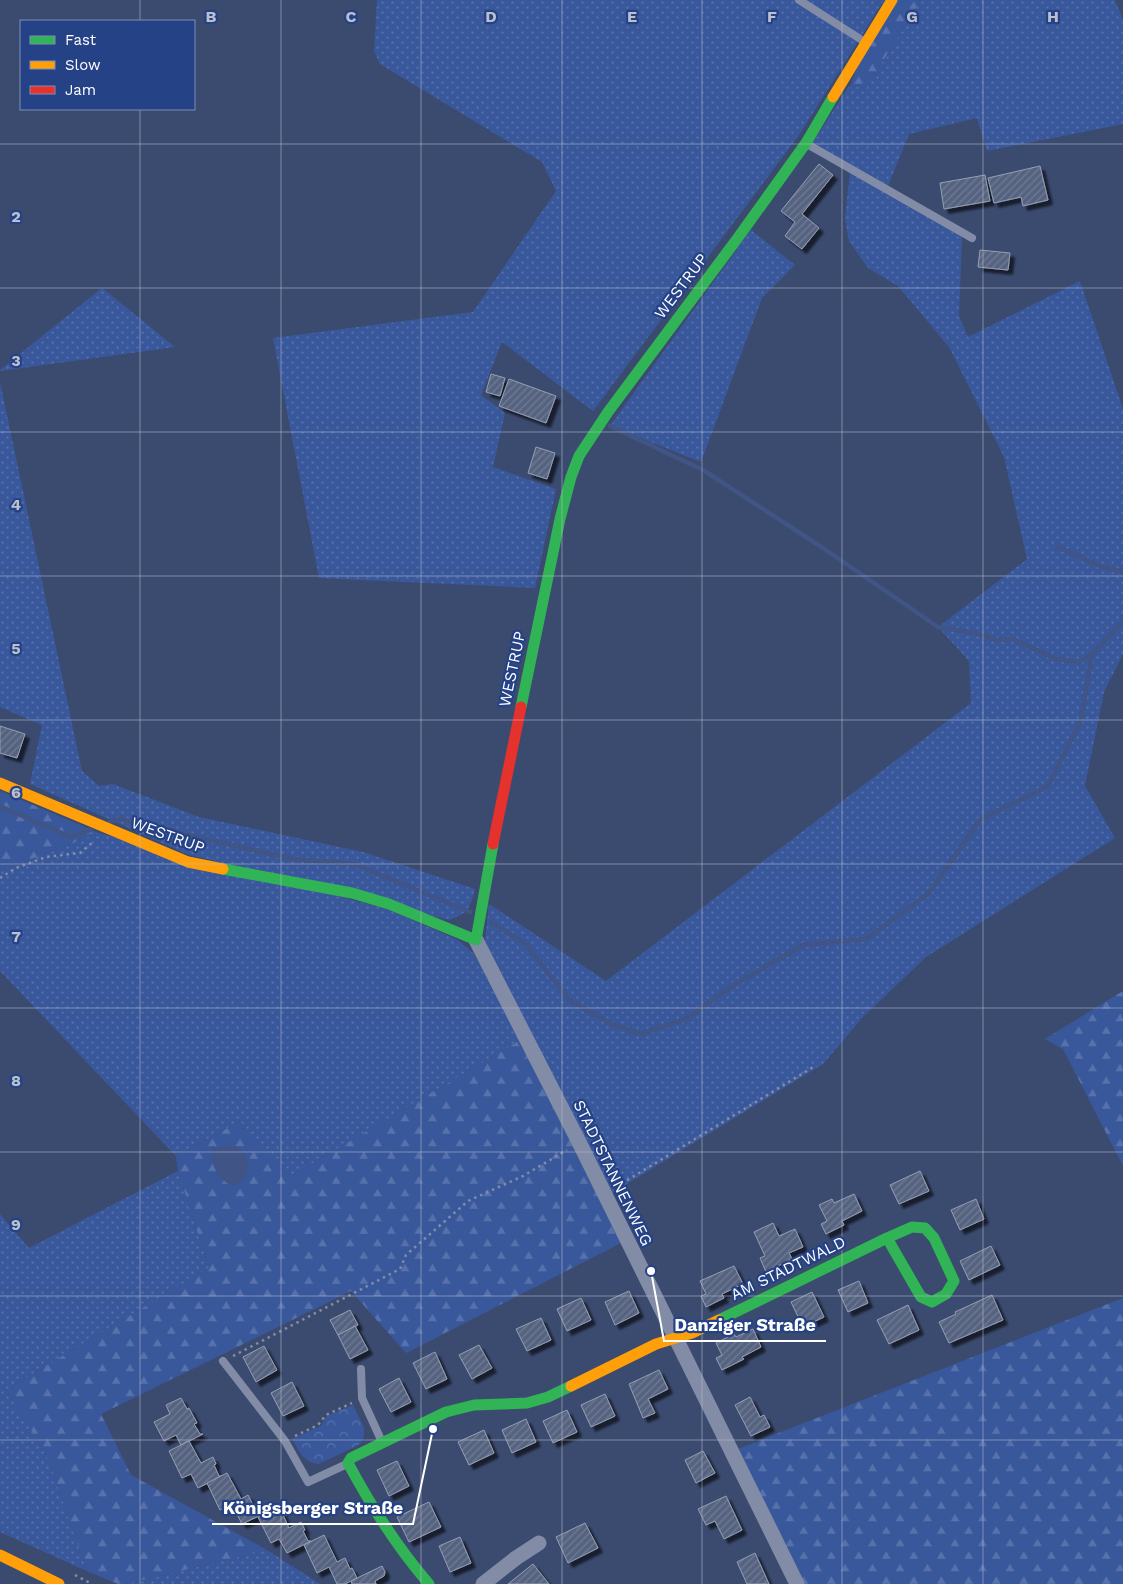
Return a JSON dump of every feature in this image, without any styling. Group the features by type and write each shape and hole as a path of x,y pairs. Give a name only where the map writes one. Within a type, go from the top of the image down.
{"street":[{"name":"WESTRUP","path":"0,783 188,862 362,896 389,904 476,940 484,890 560,519 576,463 589,439 608,412 806,143 892,0"},
{"name":"STADTSTANNENWEG","path":"476,940 579,1142 797,1584"},
{"name":"AM STADTWALD","path":"348,1463 351,1458 382,1442 460,1407 527,1403 548,1397 656,1344 692,1333 887,1238 912,1227 925,1228 934,1238 954,1281 951,1290 945,1296 932,1302 921,1297 887,1238"},
{"path":"348,1463 368,1502 407,1560 429,1584"},
{"path":"483,1584 539,1543"},
{"path":"0,1555 59,1584"}],"lane":[{"path":"799,0 866,43"},
{"path":"806,143 972,238"},
{"path":"223,1361 285,1441 308,1482 348,1463"},
{"path":"361,1369 362,1398 382,1442"}],"path":[{"path":"0,878 16,868 46,857 80,853 107,829"},
{"path":"604,1194 815,1066"},
{"path":"223,1361 400,1269 406,1255 468,1201 523,1176 579,1142"},
{"path":"285,1441 318,1425 326,1415 362,1398"}],"green space":[{"path":"377,0 884,0 799,135 593,411 502,342 481,395 505,413 493,467 556,489 535,588 319,578 273,338 473,312 556,191 542,162 380,64 374,51"},
{"path":"884,0 921,0 866,88 850,86"},
{"path":"921,0 1115,0 1123,20 1123,124 987,151 977,118 909,134 886,191 962,236 959,316 968,337 1080,281 1123,409 1123,654 1104,692 1085,786 1115,838 926,957 863,1017 823,1064 612,1193 485,941 489,904 606,981 971,703 969,661 938,627 1027,559 1004,457 949,347 898,286 868,268 849,241 845,219 850,171 810,147 849,86 866,88"},
{"path":"751,230 795,265 762,298 701,462 610,426"},
{"path":"102,288 175,347 0,371 0,370"},
{"path":"0,382 82,771 99,786 113,784 199,817 363,852 475,889 470,905 465,912 449,920 187,854 30,784 42,725 0,707"},
{"path":"0,791 99,833 0,871"},
{"path":"99,833 387,909 458,940 474,954 522,1039 293,1175 239,1122 176,1156 0,971 0,871"},
{"path":"1123,991 1123,1166 1063,1049 1045,1039"},
{"path":"522,1039 625,1241 406,1353 351,1291 101,1414 131,1475 267,1550 126,1584 118,1584 87,1571 47,1456 6,1390 209,1268 178,1171 176,1156 239,1122 293,1175"},
{"path":"178,1171 209,1268 6,1390 47,1456 87,1571 0,1532 0,1214 29,1248"},
{"path":"1123,1298 1123,1584 804,1584 738,1449"},
{"path":"353,1405 364,1428 364,1437 360,1444 319,1464 310,1462 302,1456 292,1439 321,1426 327,1416"},
{"path":"267,1550 320,1584 126,1584"}],"shaded area":[{"path":"213,1146 217,1149 233,1146 240,1148 244,1153 247,1159 247,1172 239,1183 232,1186 219,1175 212,1159"}],"building":[{"path":"819,164 833,175 802,214 819,228 802,249 785,236 795,222 781,211"},
{"path":"1040,166 1048,200 1023,206 1021,197 994,203 988,178"},
{"path":"985,175 990,201 944,209 940,183"},
{"path":"980,250 1010,253 1008,270 978,267"},
{"path":"491,374 505,378 500,396 486,392"},
{"path":"509,379 556,396 546,423 499,406"},
{"path":"536,447 555,453 547,479 528,473"},
{"path":"0,726 25,734 17,758 0,753"},
{"path":"920,1171 929,1191 899,1204 890,1185"},
{"path":"854,1194 862,1211 842,1221 844,1225 826,1234 821,1224 827,1221 819,1205 832,1199 834,1203"},
{"path":"976,1199 984,1219 960,1230 951,1210"},
{"path":"773,1223 779,1236 795,1229 803,1247 789,1253 792,1259 766,1272 760,1258 765,1256 754,1232"},
{"path":"991,1246 1000,1265 969,1280 960,1261"},
{"path":"734,1266 743,1284 722,1294 724,1298 706,1307 701,1296 706,1294 700,1281"},
{"path":"859,1281 868,1303 848,1312 838,1290"},
{"path":"629,1291 639,1313 615,1325 605,1302"},
{"path":"812,1292 824,1317 803,1327 791,1302"},
{"path":"992,1295 1003,1320 949,1343 939,1322 956,1314 955,1312"},
{"path":"581,1298 591,1320 567,1331 557,1309"},
{"path":"908,1305 919,1330 889,1344 877,1320"},
{"path":"350,1310 358,1325 338,1335 330,1320"},
{"path":"541,1318 551,1340 527,1351 516,1329"},
{"path":"355,1326 368,1350 350,1359 338,1335"},
{"path":"753,1329 761,1347 742,1357 744,1359 722,1370 716,1358 722,1355 716,1343 734,1334 736,1337"},
{"path":"479,1345 492,1368 472,1379 459,1355"},
{"path":"264,1346 277,1370 256,1382 243,1357"},
{"path":"435,1352 447,1379 426,1389 413,1363"},
{"path":"659,1370 668,1389 648,1399 655,1413 643,1418 629,1384"},
{"path":"399,1378 411,1402 391,1412 379,1389"},
{"path":"292,1382 304,1406 283,1416 271,1393"},
{"path":"605,1394 615,1416 591,1427 581,1405"},
{"path":"750,1397 760,1417 764,1415 770,1427 751,1436 735,1405"},
{"path":"181,1398 197,1423 194,1424 200,1434 203,1434 181,1445 176,1435 164,1441 154,1422 170,1414 166,1405"},
{"path":"567,1410 577,1432 553,1443 543,1421"},
{"path":"526,1419 536,1442 512,1453 502,1430"},
{"path":"484,1430 494,1453 469,1465 458,1442"},
{"path":"189,1441 201,1463 213,1457 219,1476 222,1476 198,1488 191,1474 182,1478 169,1451"},
{"path":"703,1451 715,1473 696,1483 685,1460"},
{"path":"397,1461 409,1486 389,1496 377,1470"},
{"path":"227,1473 241,1499 248,1495 254,1507 256,1506 261,1515 242,1524 232,1504 220,1510 207,1483"},
{"path":"726,1496 742,1530 724,1539 715,1521 706,1525 698,1509"},
{"path":"429,1502 441,1527 409,1542 397,1517"},
{"path":"279,1506 289,1528 301,1522 308,1541 311,1541 287,1553 279,1539 271,1543 258,1517"},
{"path":"585,1523 598,1548 568,1563 556,1537"},
{"path":"324,1535 337,1562 345,1558 357,1578 345,1584 337,1584 329,1567 317,1573 304,1545"},
{"path":"460,1537 471,1563 450,1572 439,1546"},
{"path":"755,1553 769,1584 747,1584 737,1562"},
{"path":"533,1564 549,1584 508,1584"},
{"path":"382,1566 385,1572 384,1576 375,1581 376,1584 352,1584 351,1581"}],"waterway":[{"path":"610,426 703,470 823,548 938,627 975,633 997,640 1013,639 1056,659 1079,662 1092,654"},
{"path":"1058,547 1100,566 1123,572"},
{"path":"491,922 527,945 568,999 613,1025 641,1034 686,1019 732,986 803,945 866,939 928,894 980,820 1048,786 1081,720 1092,654 1123,622"},
{"path":"0,806 71,837 91,830"},
{"path":"110,822 120,819 293,859 354,864 470,912"}],"traffic: fast":[{"path":"521,707 560,519 571,477 579,456 608,412 806,143 833,97"},
{"path":"223,869 352,893 389,904 476,940 493,844"},
{"path":"719,1320 887,1238 912,1227 925,1228 934,1238 954,1281 946,1294 932,1302 921,1297 887,1238"},
{"path":"429,1584 395,1541 375,1510 348,1463 351,1458 446,1412 474,1405 527,1403 548,1397 571,1386"}],"traffic: slow":[{"path":"833,97 892,0"},
{"path":"0,783 188,862 223,869"},
{"path":"571,1386 656,1344 692,1333 719,1320"},
{"path":"0,1555 59,1584"}],"traffic: jam":[{"path":"493,844 521,707"}],"place":[{"name":"Danziger Straße","path":"651,1271"},
{"name":"Königsberger Straße","path":"433,1429"}]}
